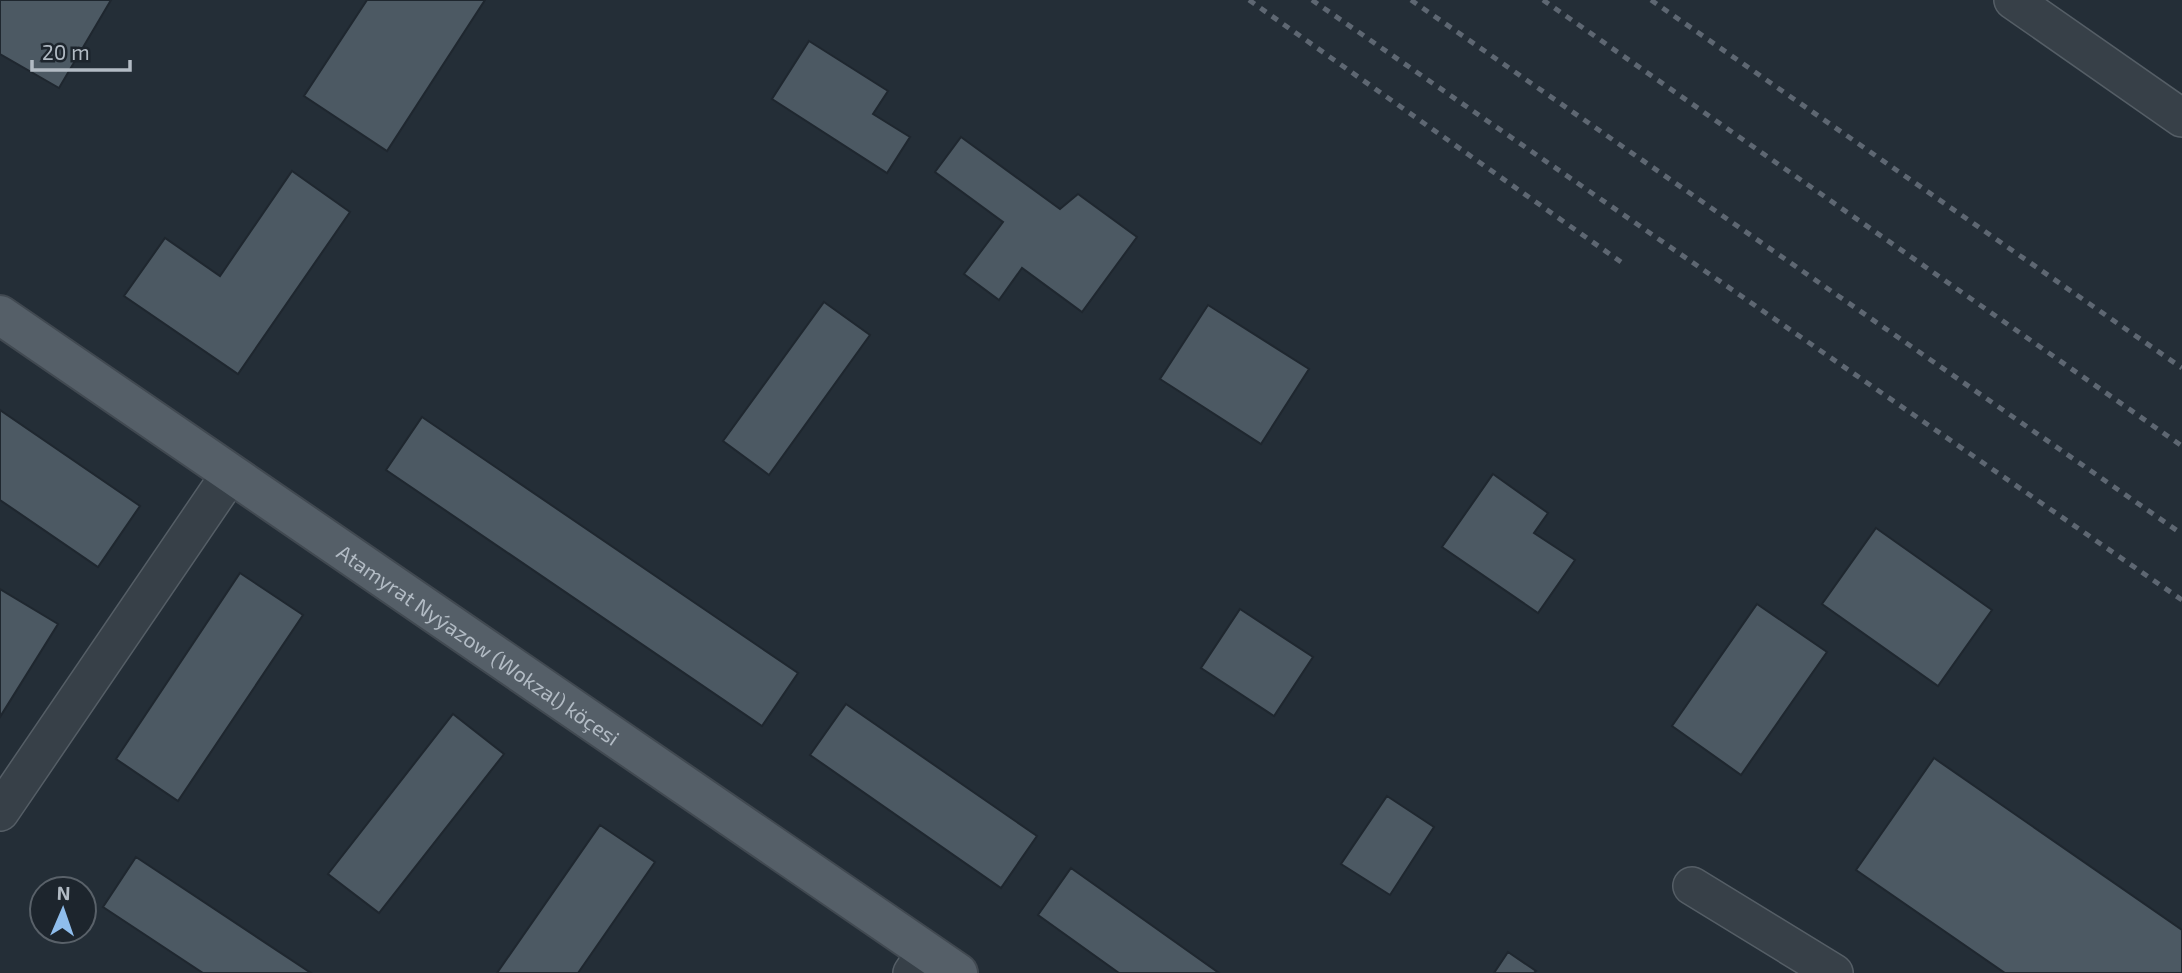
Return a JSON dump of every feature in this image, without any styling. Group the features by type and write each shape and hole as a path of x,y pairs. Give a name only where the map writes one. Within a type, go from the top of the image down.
{"main road":[{"name":"Atamyrat Nyýazow (Wokzal) köçesi","path":"0,315 231,473 919,962 958,973"}],"street":[{"path":"2013,0 2182,118"},
{"path":"0,812 231,473"},
{"path":"1692,886 1834,973"}],"building":[{"path":"0,0 111,0 59,88 0,54"},
{"path":"367,0 485,0 387,151 304,96"},
{"path":"809,41 888,91 873,114 910,137 887,173 772,99"},
{"path":"961,137 1060,209 1078,194 1137,237 1082,312 1022,268 999,300 964,274 1003,222 935,172"},
{"path":"292,171 350,212 238,374 124,296 165,238 220,276"},
{"path":"824,302 870,335 769,475 723,441"},
{"path":"1208,305 1309,369 1261,444 1160,379"},
{"path":"0,410 140,506 98,567 0,500"},
{"path":"422,417 798,673 762,726 386,470"},
{"path":"1493,474 1548,513 1534,533 1575,560 1538,613 1442,547"},
{"path":"1876,528 1992,610 1938,686 1822,604"},
{"path":"240,573 303,615 178,801 116,759"},
{"path":"0,589 58,624 0,717"},
{"path":"1757,604 1827,652 1741,775 1672,726"},
{"path":"1240,609 1313,657 1274,716 1201,668"},
{"path":"846,704 1037,836 1001,888 810,755"},
{"path":"453,714 504,754 379,913 328,874"},
{"path":"1934,758 2182,930 2182,973 2005,973 1856,870"},
{"path":"1387,796 1434,827 1390,895 1341,864"},
{"path":"600,825 655,862 578,973 497,973"},
{"path":"136,857 311,973 203,973 103,907"},
{"path":"1071,868 1219,973 1119,973 1038,915"},
{"path":"1508,952 1536,971 1494,973"}],"railway":[{"path":"1249,0 1621,262"},
{"path":"1312,0 2182,600"},
{"path":"1411,0 2182,534"},
{"path":"1543,0 2182,446"},
{"path":"1651,0 2182,368"}]}
